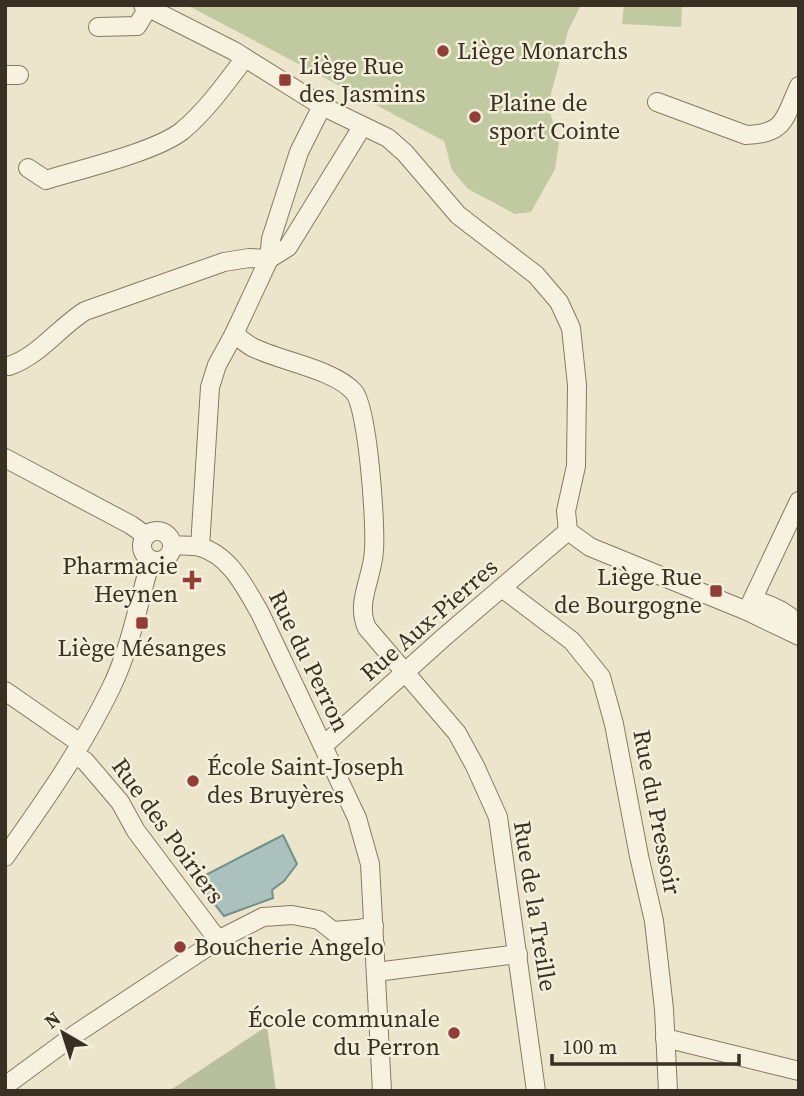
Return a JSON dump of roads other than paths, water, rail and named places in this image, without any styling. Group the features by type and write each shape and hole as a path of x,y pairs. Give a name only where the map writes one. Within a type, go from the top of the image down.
{"street":[{"path":"98,27 136,26 145,7 246,58 322,106 388,138 405,153 458,215 536,275 559,302 571,327 577,385 576,466 566,511 568,531 590,547 750,605 799,636"},
{"path":"29,169 46,180 160,144 182,131 246,58"},
{"path":"657,102 746,135 761,134 769,133 783,123 799,86"},
{"path":"172,545 200,547 210,387 217,365 269,259 271,239 299,152 322,106"},
{"path":"9,366 24,361 69,321 85,312 225,262 249,258 269,259 288,247 362,127"},
{"name":"Rue de la Treille","path":"234,334 250,346 339,380 355,393 362,413 367,454 374,551 361,616 367,628 457,733 498,817 536,1091"},
{"path":"5,458 145,535"},
{"path":"750,605 799,501"},
{"path":"145,535 156,530 162,531 172,545 168,556 163,560 151,560"},
{"name":"Rue Aux-Pierres","path":"323,746 568,531"},
{"path":"145,535 142,549 151,560"},
{"name":"Rue du Perron","path":"200,547 227,564 254,602 357,818 370,864 382,1091"},
{"path":"5,857 66,771 111,688 131,637 151,560"},
{"name":"Rue du Pressoir","path":"502,588 572,641 601,677 614,724 654,921 668,1091"},
{"path":"750,605 764,602 787,614 799,625"},
{"name":"Rue des Poiriers","path":"5,691 77,749 120,802 136,831 218,940"},
{"path":"5,1086 77,1033 218,940 263,917 292,915 319,920 348,943 375,945"},
{"path":"332,931 374,926"},
{"path":"376,972 518,954"},
{"path":"665,1038 799,1071"}],"water":[{"path":"283,835 297,864 284,881 272,890 273,898 224,916 196,880"}],"place":[{"name":"Liège Monarchs","path":"443,51"},
{"name":"Liège Rue des Jasmins","path":"285,80"},
{"name":"Plaine de sport Cointe","path":"475,117"},
{"name":"Pharmacie Heynen","path":"192,580"},
{"name":"Liège Rue de Bourgogne","path":"716,591"},
{"name":"Liège Mésanges","path":"142,623"},
{"name":"École Saint-Joseph des Bruyères","path":"193,781"},
{"name":"Boucherie Angelo","path":"180,947"},
{"name":"École communale du Perron","path":"454,1033"}]}
